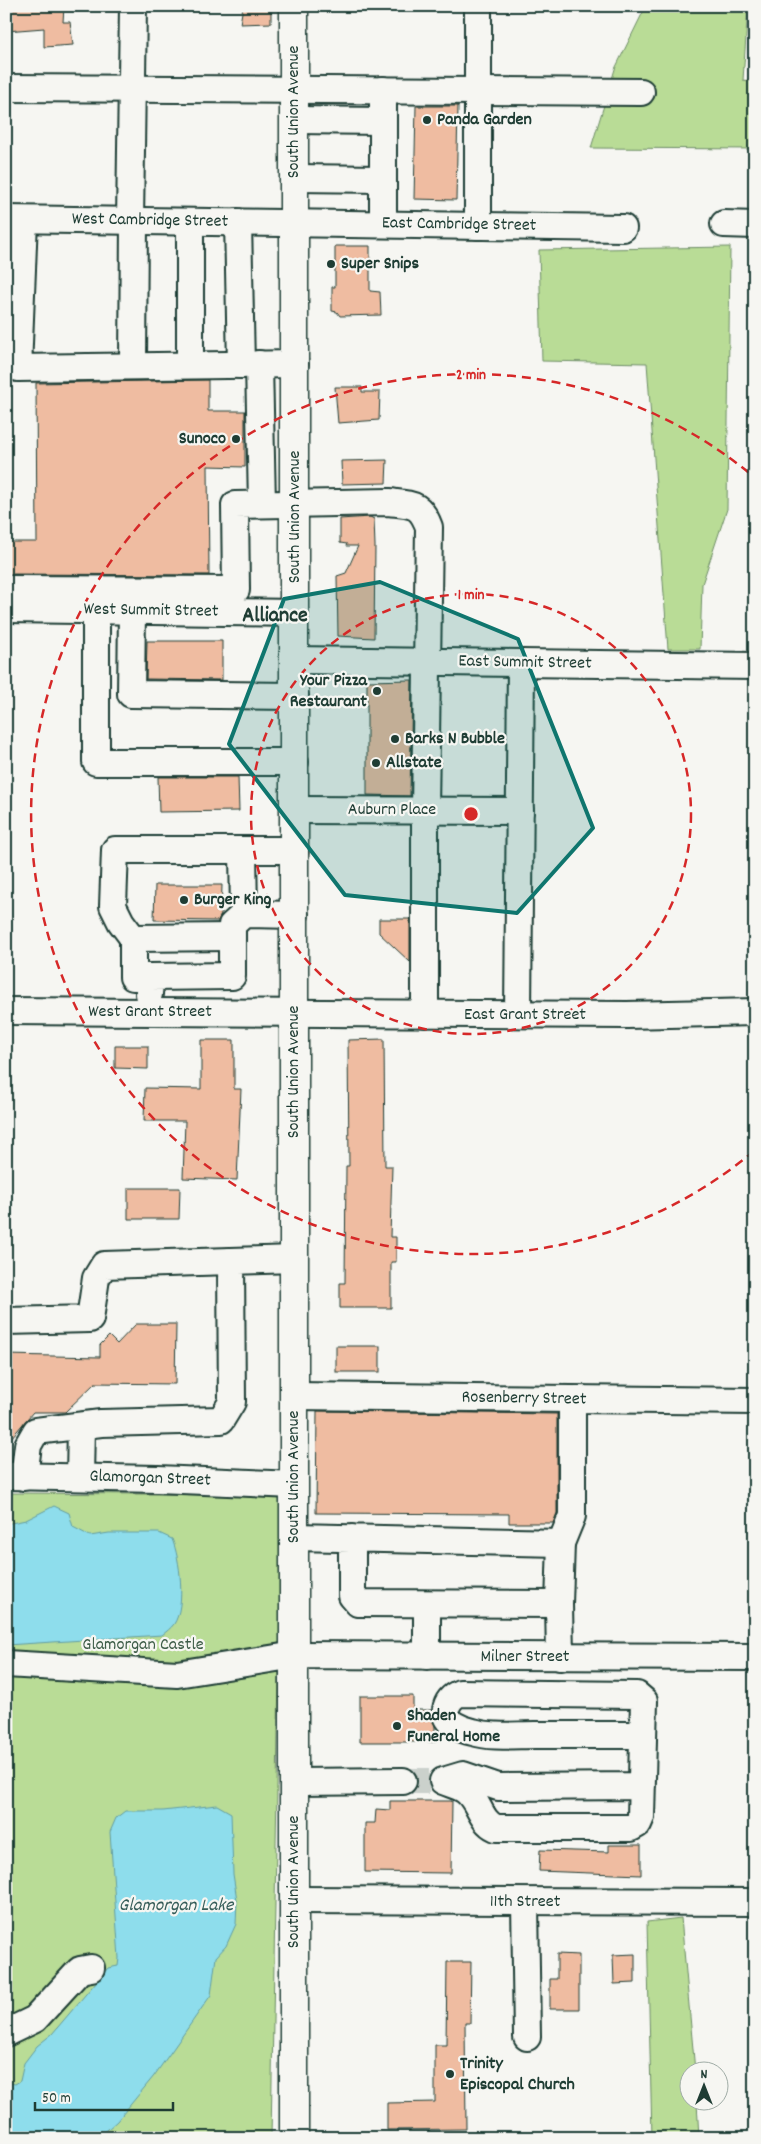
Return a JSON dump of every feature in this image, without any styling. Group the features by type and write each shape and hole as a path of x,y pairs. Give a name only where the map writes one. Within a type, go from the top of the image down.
{"main road":[{"name":"South Union Avenue","path":"294,6 294,2138"}],"street":[{"path":"133,6 133,89 130,101 133,366"},
{"path":"478,6 478,226"},
{"path":"6,88 641,92"},
{"path":"383,90 383,224"},
{"path":"294,120 383,121"},
{"path":"294,178 383,179"},
{"path":"15,220 12,368 294,364"},
{"name":"West Cambridge Street","path":"15,220 294,223"},
{"path":"190,222 190,365"},
{"path":"238,222 262,504"},
{"name":"East Cambridge Street","path":"294,223 623,228"},
{"path":"724,224 755,224"},
{"path":"6,589 214,601 236,590 235,505 389,502 412,505 424,512 429,527 424,810 425,1014"},
{"name":"West Summit Street","path":"6,609 132,610 214,601 295,613"},
{"path":"96,610 96,762 295,762"},
{"path":"132,610 131,694 294,696"},
{"name":"East Summit Street","path":"294,660 755,666"},
{"path":"518,1014 520,663"},
{"name":"Auburn Place","path":"295,810 520,811"},
{"path":"243,850 238,925 232,976 133,977 133,938 121,922 113,906 115,850 243,850 295,850"},
{"path":"133,938 238,925 295,915"},
{"path":"149,1012 150,977"},
{"name":"West Grant Street","path":"6,1011 294,1014"},
{"name":"East Grant Street","path":"294,1014 627,1015 755,1012"},
{"path":"6,1321 90,1319 96,1278 104,1265 294,1259"},
{"path":"15,1476 36,1431 81,1426 221,1420 232,1402 231,1261"},
{"name":"Rosenberry Street","path":"294,1396 755,1401"},
{"path":"560,1657 561,1543 572,1516 572,1400"},
{"path":"80,1477 81,1426"},
{"name":"Glamorgan Street","path":"15,1476 294,1485"},
{"path":"294,1537 561,1543"},
{"path":"352,1538 352,1596 358,1603 560,1604"},
{"path":"427,1604 427,1656"},
{"name":"Milner Street","path":"6,1664 176,1674 295,1655 755,1657"},
{"path":"642,1786 498,1787 463,1775 437,1781 466,1791 482,1817 488,1824 496,1828 631,1828 638,1824 641,1817 642,1786 644,1701 637,1695 460,1693 453,1696 447,1705 445,1713 455,1726 474,1733 503,1735 643,1735"},
{"path":"294,1782 403,1781"},
{"name":"11th Street","path":"294,1900 755,1902"},
{"path":"525,1902 527,2037"},
{"path":"6,2033 35,2019 80,1970 91,1968"}],"highlighted area":[{"path":"380,582 518,639 593,828 517,913 345,895 229,744 284,599"}],"green space":[{"path":"646,6 748,6 743,80 755,82 755,149 591,148 615,69"},
{"path":"730,247 727,509 702,584 700,649 668,649 647,363 542,361 539,250"},
{"name":"Glamorgan Castle","path":"6,1493 282,1495 271,2138 6,2138"},
{"path":"681,1918 694,2062 678,2062 678,2112 698,2112 699,2138 652,2138 647,1922"}],"water":[{"path":"54,1506 69,1513 73,1527 90,1536 109,1533 159,1533 172,1539 179,1569 181,1594 178,1616 170,1628 162,1635 6,1645 6,1524 26,1520"},
{"name":"Glamorgan Lake","path":"217,1805 231,1813 233,1874 237,1900 236,1924 226,1946 216,1957 211,1995 154,2076 117,2121 98,2138 6,2138 6,2082 15,2084 20,2081 24,2063 37,2046 52,2034 108,1968 118,1966 110,1832 116,1818 125,1811 163,1811"}],"building":[{"path":"6,6 64,6 63,22 70,22 73,45 44,47 44,28 6,31"},
{"path":"243,6 271,6 271,23 240,24"},
{"path":"416,106 458,106 456,200 414,199"},
{"path":"335,246 370,246 370,291 380,292 381,315 340,316 337,312 332,311 332,287 335,287"},
{"path":"208,380 208,411 245,411 245,467 208,466 209,575 8,574 8,542 37,542 36,383"},
{"path":"335,387 362,387 362,392 380,392 379,420 338,423"},
{"path":"387,460 386,483 342,484 341,461"},
{"path":"370,517 374,519 375,546 374,638 338,636 337,576 346,573 358,546 346,546 347,544 340,543 340,519"},
{"path":"147,641 222,641 222,680 146,679"},
{"path":"412,680 410,796 367,795 367,681"},
{"path":"158,777 238,777 239,811 159,812"},
{"path":"155,885 222,885 221,915 218,921 154,920"},
{"path":"379,919 410,919 410,962 379,933"},
{"path":"384,1039 385,1166 392,1166 390,1237 396,1237 396,1262 391,1262 391,1308 340,1308 340,1283 345,1283 346,1166 349,1166 348,1040"},
{"path":"201,1040 234,1040 234,1089 241,1089 237,1180 183,1178 185,1121 144,1121 145,1088 201,1089"},
{"path":"115,1046 148,1046 148,1069 115,1068"},
{"path":"128,1188 180,1188 179,1219 128,1219"},
{"path":"136,1324 176,1324 175,1384 95,1383 65,1412 33,1412 6,1444 6,1355 100,1357 100,1345 109,1336 117,1344"},
{"path":"336,1346 380,1346 380,1372 336,1372"},
{"path":"317,1411 557,1414 557,1513 553,1523 509,1523 509,1514 316,1513"},
{"name":"Shaden Funeral Home","path":"360,1696 413,1696 413,1710 431,1710 435,1726 435,1742 360,1742"},
{"path":"390,1801 452,1801 451,1873 365,1872 365,1823 375,1823 376,1809 390,1810"},
{"path":"609,1845 641,1845 641,1875 539,1871 540,1850 609,1852"},
{"path":"557,1954 579,1955 579,2009 550,2009 550,1979 557,1979"},
{"path":"635,1954 635,1983 614,1984 613,1955"},
{"name":"Trinity Episcopal Church","path":"447,1962 471,1962 470,2023 465,2023 466,2129 387,2130 387,2103 435,2102 435,2045 446,2045"}],"tunnel":[{"path":"403,1781 431,1781"}],"place":[{"name":"Panda Garden","path":"427,120"},
{"name":"Super Snips","path":"331,264"},
{"name":"Sunoco","path":"236,439"},
{"name":"Your Pizza Restaurant","path":"377,691"},
{"name":"Barks N Bubble","path":"395,739"},
{"name":"Allstate","path":"376,763"},
{"name":"Burger King","path":"184,900"},
{"name":"Shaden Funeral Home","path":"397,1726"},
{"name":"Trinity Episcopal Church","path":"450,2074"}],"district":[{"name":"Alliance","path":"275,616"}]}
